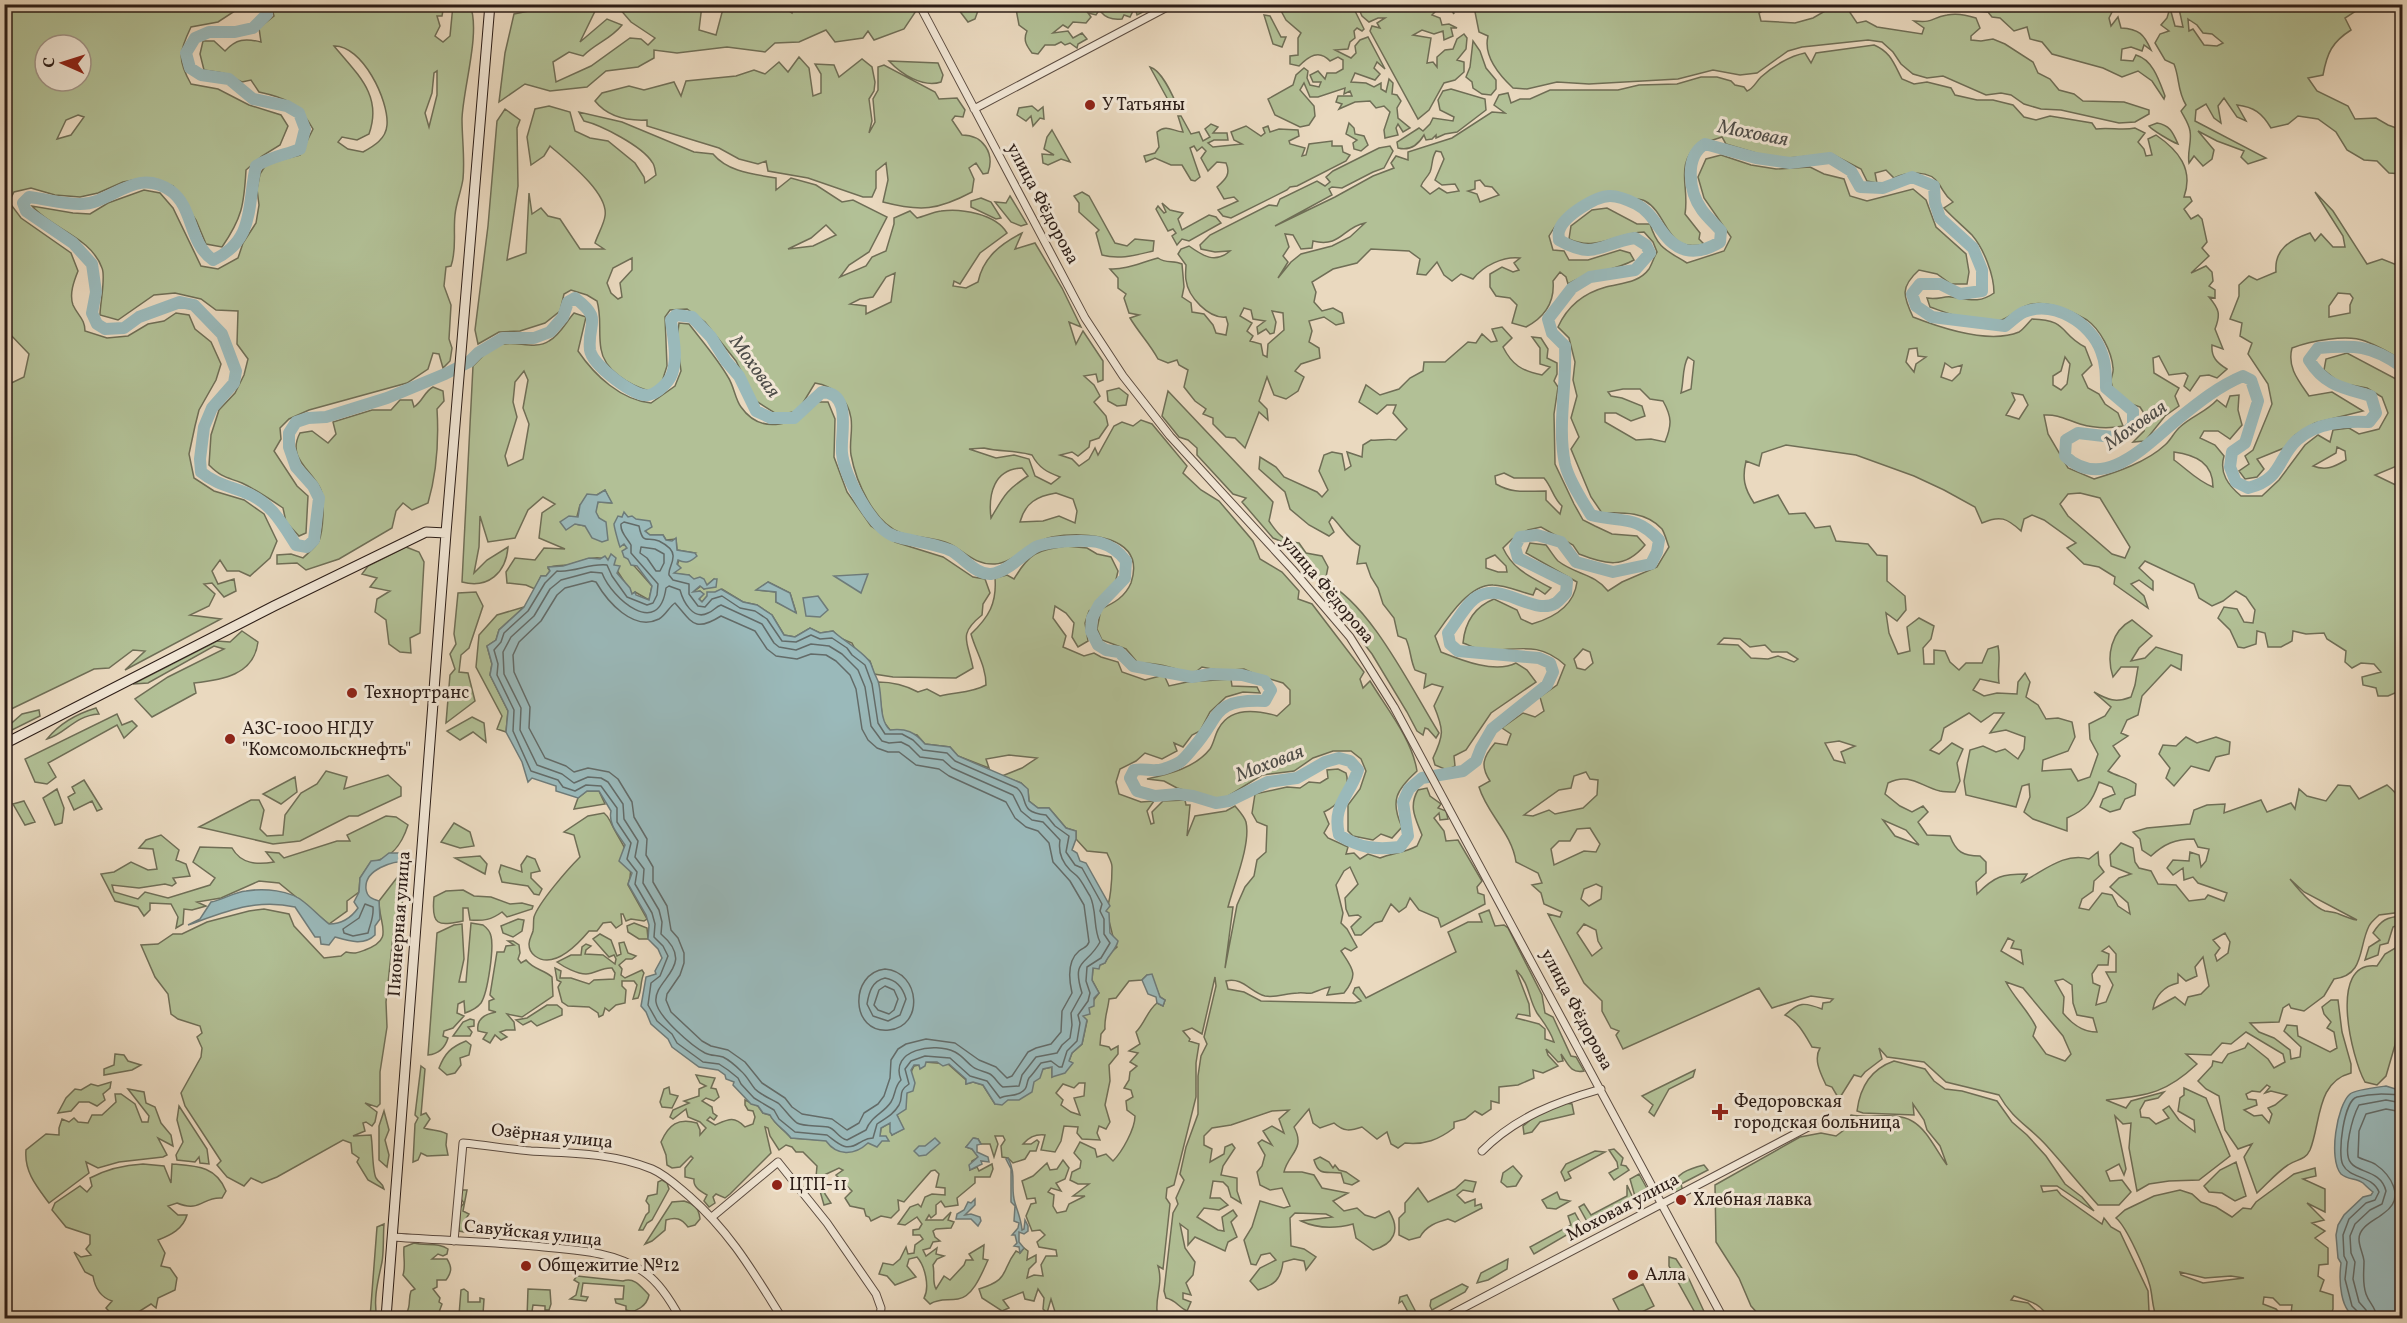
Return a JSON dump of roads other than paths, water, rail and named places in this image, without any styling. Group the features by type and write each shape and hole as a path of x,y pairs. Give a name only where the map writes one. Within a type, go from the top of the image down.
{"main road":[{"name":"Пионерная улица","path":"386,1318 446,532 490,4"},
{"path":"4,744 274,606 426,532 446,532"}],"street":[{"name":"улица Фёдорова","path":"919,4 1085,318 1123,376 1170,436 1350,637 1394,707 1723,1318"},
{"path":"974,109 1173,4"},
{"path":"1482,1151 1496,1137 1520,1120 1559,1101 1601,1089"},
{"name":"Моховая улица","path":"1444,1318 1814,1124"},
{"name":"Озёрная улица","path":"454,1240 463,1143 529,1150 575,1151 621,1160 652,1170 668,1179 712,1217 744,1258 782,1318"},
{"path":"712,1217 778,1162 827,1223 876,1294 881,1308 880,1318"},
{"name":"Савуйская улица","path":"392,1237 577,1250 614,1258 646,1273 662,1289 680,1318"}],"water":[{"path":"605,490 612,503 598,502 596,512 599,518 606,522 608,540 602,542 592,538 585,526 575,524 566,530 560,522 569,516 578,517 580,505 587,494 597,495"},
{"path":"624,512 628,517 650,521 652,527 645,531 650,535 663,535 666,540 672,541 676,538 677,550 695,553 697,556 690,561 678,560 677,564 681,568 674,573 689,575 694,579 700,577 707,585 717,579 716,587 704,589 700,586 693,592 700,591 704,594 699,599 702,602 707,592 721,589 743,602 757,605 772,615 784,635 795,637 810,628 820,633 833,631 869,660 878,681 884,720 890,730 910,732 918,736 925,744 950,747 958,756 1021,783 1028,789 1029,801 1038,808 1049,808 1066,828 1076,831 1072,850 1077,853 1080,861 1086,863 1110,906 1106,911 1109,913 1110,933 1118,941 1105,963 1100,965 1099,969 1093,968 1092,980 1099,993 1094,998 1094,1006 1089,1008 1090,1014 1083,1016 1087,1020 1082,1044 1072,1053 1069,1061 1073,1063 1065,1073 1052,1077 1052,1067 1043,1069 1040,1078 1034,1082 1032,1092 1019,1100 1008,1100 1002,1105 995,1104 983,1085 973,1082 966,1084 966,1079 949,1064 943,1066 937,1062 926,1062 925,1066 920,1069 919,1065 914,1065 911,1070 915,1083 913,1091 907,1093 906,1109 897,1115 904,1129 892,1135 890,1123 881,1128 880,1136 886,1136 889,1141 882,1141 877,1147 868,1143 851,1152 840,1152 826,1141 791,1138 770,1115 751,1104 733,1085 734,1082 726,1079 725,1075 718,1070 699,1067 672,1047 668,1039 651,1024 641,1006 646,977 656,974 655,971 662,958 658,949 648,939 649,925 646,915 628,884 632,873 619,861 625,845 612,825 611,811 599,791 587,791 578,798 556,791 556,786 532,778 528,782 522,762 506,732 508,711 490,675 492,664 487,646 496,640 499,630 524,607 541,576 546,576 550,571 548,567 563,566 589,558 600,559 605,556 608,560 611,554 616,558 614,565 620,566 617,573 630,588 632,594 635,592 636,595 649,600 652,586 637,566 631,565 624,557 622,551 627,548 624,544 620,547 618,540 614,524 618,516 622,517"},
{"path":"868,574 861,593 834,576"},
{"path":"768,582 790,593 796,613 776,602 776,592 756,590"},
{"path":"818,596 828,610 820,617 806,616 803,598"},
{"path":"389,853 402,853 408,861 388,865 374,871 370,876 367,882 367,894 379,901 380,919 375,926 375,935 366,941 356,942 335,937 329,945 321,944 320,937 315,937 295,907 280,905 253,905 188,925 200,919 211,902 242,892 261,890 292,895 329,924 342,922 358,908 354,902 359,892 360,878 371,861 380,860"},
{"path":"1152,974 1160,997 1165,1000 1163,1006 1157,1003 1156,997 1148,994 1142,980"},
{"path":"2386,1086 2402,1091 2402,1318 2369,1320 2352,1315 2344,1303 2336,1235 2338,1225 2344,1215 2363,1197 2373,1192 2360,1181 2341,1174 2337,1167 2335,1145 2341,1109 2350,1094"},
{"path":"935,1138 940,1143 926,1155 919,1156 914,1151 919,1146 925,1146"},
{"path":"973,1138 978,1139 981,1144 977,1145 977,1152 988,1157 989,1162 981,1161 982,1164 970,1170 969,1165 978,1157 972,1149 966,1147"},
{"path":"1008,1158 1011,1164 1014,1197 1022,1230 1025,1220 1028,1226 1028,1231 1024,1234 1019,1232 1019,1242 1024,1248 1020,1253 1019,1247 1014,1246 1017,1243 1015,1235 1012,1235 1019,1223 1014,1221 1015,1206 1011,1202 1011,1169 1006,1159"},
{"path":"975,1199 975,1205 965,1215 980,1217 981,1221 978,1226 971,1219 956,1219 957,1214 964,1210 968,1202 971,1203"}],"waterway":[{"name":"Моховая","path":"264,4 267,14 253,28 235,32 209,32 195,38 186,53 190,68 201,75 229,79 253,99 287,106 299,113 305,129 300,149 256,166 247,220 237,242 227,252 213,260 205,253 199,244 184,206 171,191 158,184 146,182 135,184 103,198 80,204 29,197 23,203 26,211 73,243 92,264 96,292 92,313 97,324 105,329 124,328 139,317 180,302 194,305 222,334 236,371 234,383 212,408 204,427 200,459 201,472 216,482 261,501 286,529 296,545 307,547 314,540 319,498 313,486 296,467 289,447 289,433 296,422 308,418 326,417 387,398 469,362 478,353 503,338 534,338 550,332 563,317 568,302 575,298 584,305 592,317 590,350 598,364 625,386 643,395 649,395 663,387 672,374 675,354 671,320 676,315 692,317 711,337 726,361 739,376 756,411 771,418 794,418 822,392 832,394 838,399 843,416 842,453 848,475 868,512 886,531 894,536 952,551 975,569 986,574 997,573 1040,546 1077,541 1105,544 1126,561 1125,578 1099,605 1092,618 1091,631 1098,645 1106,650 1119,652 1133,666 1192,677 1211,674 1242,675 1265,681 1271,690 1265,701 1235,703 1219,712 1202,737 1180,762 1160,770 1134,770 1130,778 1137,791 1155,796 1178,794 1193,796 1216,803 1229,801 1268,782 1297,778 1325,762 1339,758 1350,761 1358,770 1340,808 1337,825 1339,835 1368,847 1400,847 1408,836 1403,802 1409,789 1422,778 1463,771 1476,761 1492,729 1547,685 1553,672 1550,663 1539,658 1458,651 1450,644 1448,633 1470,602 1484,594 1505,595 1547,606 1556,603 1566,593 1567,582 1518,558 1515,547 1520,537 1537,535 1561,542 1576,562 1613,572 1651,564 1657,552 1659,540 1642,526 1591,515 1569,477 1565,464 1562,435 1565,346 1552,333 1548,319 1572,288 1590,277 1635,270 1650,253 1646,245 1635,238 1590,250 1571,246 1559,240 1559,231 1567,219 1597,199 1613,196 1636,204 1650,215 1671,241 1686,250 1704,249 1720,242 1721,231 1702,210 1692,185 1691,166 1698,150 1705,144 1756,158 1790,163 1830,158 1851,171 1860,187 1883,188 1912,177 1934,186 1935,203 1940,218 1973,248 1982,270 1982,291 1960,294 1940,284 1920,284 1912,294 1916,306 1932,317 2005,326 2022,313 2036,309 2047,309 2070,316 2089,331 2096,341 2104,360 2106,388 2133,411 2133,425 2121,438 2078,433 2066,440 2065,456 2080,466 2095,469 2110,467 2124,461 2209,395 2243,376 2251,380 2258,401 2245,443 2232,452 2230,467 2236,482 2248,488 2274,474 2297,440 2313,429 2331,424 2369,422 2376,413 2371,396 2336,385 2315,369 2309,360 2318,348 2362,348 2381,354 2402,367"}],"place":[{"name":"У Татьяны","path":"1090,105"},
{"name":"Технортранс","path":"352,693"},
{"name":"АЗС-1000 НГДУ \"Комсомольскнефть\"","path":"230,739"},
{"name":"Федоровская городская больница","path":"1720,1112"},
{"name":"ЦТП-11","path":"777,1185"},
{"name":"Хлебная лавка","path":"1681,1200"},
{"name":"Общежитие №12","path":"526,1266"},
{"name":"Алла","path":"1633,1275"}]}
